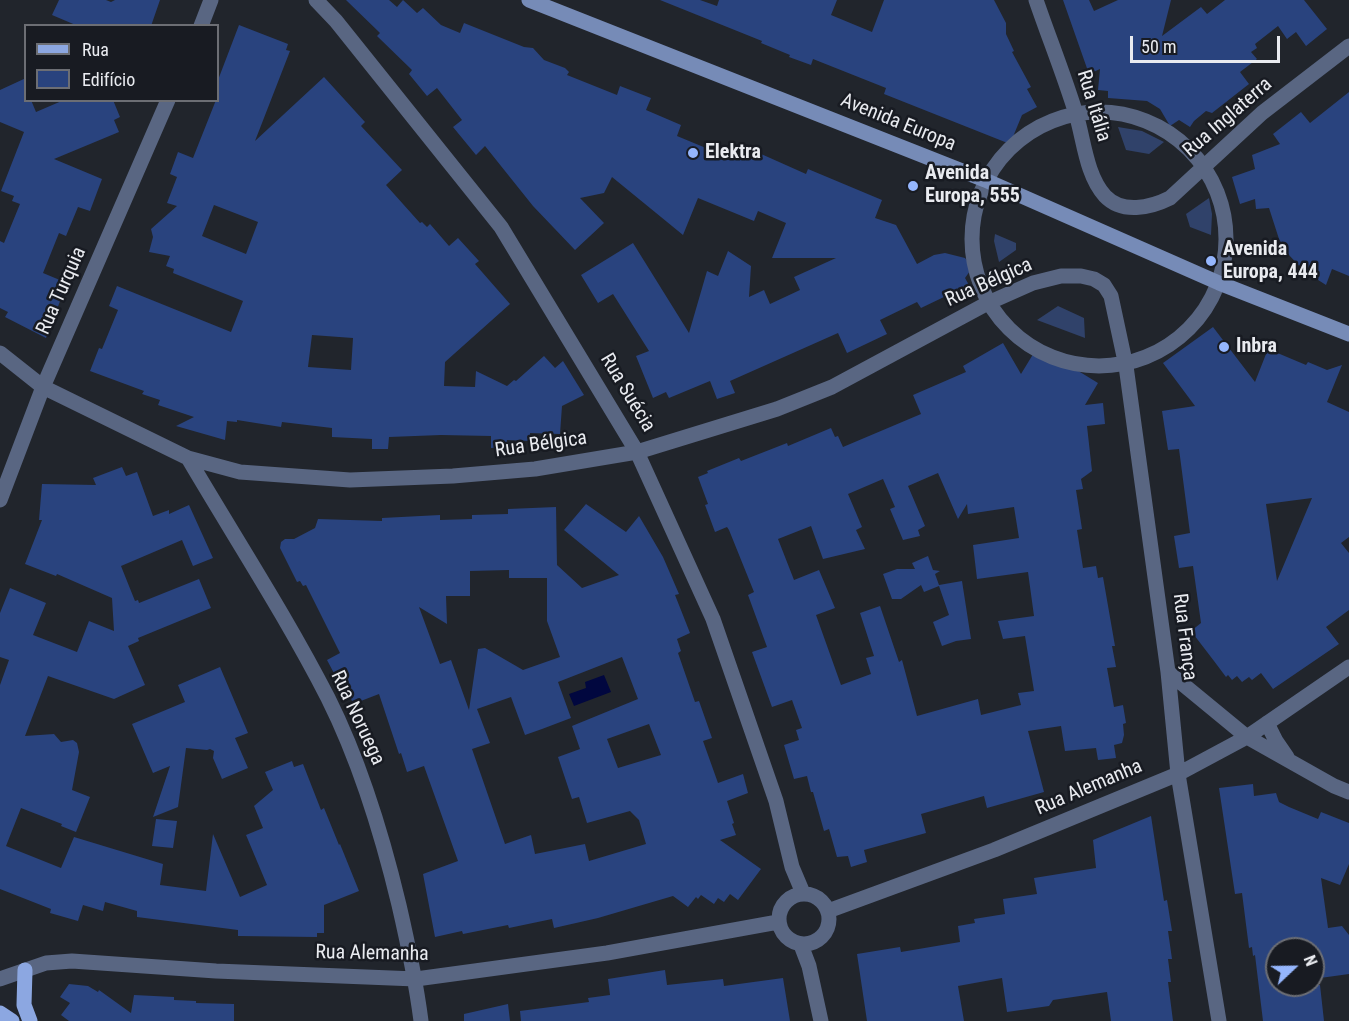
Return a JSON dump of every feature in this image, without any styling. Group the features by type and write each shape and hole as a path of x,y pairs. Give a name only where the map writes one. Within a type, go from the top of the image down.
{"main road":[{"name":"Avenida Europa","path":"529,0 985,180 1219,283 1349,334"},
{"path":"26,970 24,1005 30,1021"},
{"path":"0,1013 12,1021"}],"street":[{"path":"202,24 211,0"},
{"name":"Rua Suécia","path":"316,0 351,39 501,227 638,452 713,619 776,801 792,867 803,893"},
{"name":"Rua Itália","path":"1036,0 1076,113 1087,157 1096,181 1106,196 1117,204 1130,208"},
{"name":"Rua Inglaterra","path":"1130,208 1158,204 1170,198 1262,113 1349,46"},
{"name":"Rua Turquia","path":"0,500 43,387 167,102"},
{"path":"1110,112 1145,120 1175,137 1204,165 1220,200 1227,242 1219,283 1197,324 1161,353 1126,366 1105,369 1083,366 1019,336 988,303 974,269 971,224 985,180 1008,148 1039,126 1076,113 1110,112"},
{"name":"Rua Bélgica","path":"0,353 43,387 188,458 240,472 350,480 453,476 535,469 638,452 777,409 832,387 988,303 1033,283 1061,276 1081,276"},
{"name":"Rua França","path":"1081,276 1094,279 1104,285 1111,296 1126,366 1168,672 1178,774 1219,1021"},
{"name":"Rua Noruega","path":"188,458 270,595 328,699 358,765 384,842 416,979 421,1021"},
{"name":"Rua Alemanha","path":"828,911 994,850 1178,774 1247,737 1349,667"},
{"path":"1168,672 1247,737 1334,786 1349,792"},
{"path":"1267,723 1290,762"},
{"name":"Rua Suécia","path":"788,898 792,867"},
{"path":"803,893 823,902 828,911 829,921 826,931 811,944 801,945 790,940 782,933 778,922 780,909 788,898 803,893"},
{"name":"Rua Alemanha","path":"0,979 46,963 72,961 416,979 607,953 778,922"},
{"path":"809,966 819,939"},
{"path":"801,945 809,966 821,1021"}],"shaded area":[{"path":"1118,127 1142,131 1164,142 1149,154 1126,150"},
{"path":"1209,198 1212,214 1211,235 1190,227 1186,214"},
{"path":"995,234 1016,243 1016,250 999,262 994,241"},
{"path":"1058,306 1084,318 1085,338 1037,320"},
{"path":"604,675 611,692 574,706 569,694 586,688 585,682"}],"building":[{"path":"59,0 106,0 111,2 115,0 160,0 152,24 73,24 52,15"},
{"path":"346,0 389,0 397,7 403,0 417,13 423,8 441,25 460,33 464,23 524,47 533,48 544,60 565,68 569,72 567,75 617,95 620,86 651,98 646,110 681,125 677,136 730,158 736,145 741,145 806,174 808,169 882,200 875,218 896,225 917,264 934,255 945,253 965,258 970,264 970,271 965,278 969,285 921,308 917,302 880,320 887,334 847,353 838,333 730,381 735,393 717,399 710,381 669,398 666,392 653,398 636,356 649,351 613,294 598,303 581,275 633,243 689,333 707,271 718,276 728,251 751,266 749,297 764,290 770,304 800,290 794,277 836,258 772,258 786,223 758,211 754,221 698,198 683,235 612,177 604,193 580,198 604,223 575,250 533,206 485,146 476,155 453,127 462,120 437,88 427,96 409,74 412,70 377,36 380,33"},
{"path":"660,0 700,0 717,6 719,0 837,0 831,15 872,32 884,0 994,0 1006,23 1006,34 1014,51 1012,52 1031,87 1027,89 1037,107 1022,115 1010,144 884,94 886,88 813,59 811,65 789,57 790,55 761,43 762,41"},
{"path":"1063,0 1089,0 1094,11 1118,0 1171,0 1162,36 1201,7 1207,14 1225,0 1304,0 1327,29 1306,46 1296,32 1287,39 1278,26 1255,44 1257,48 1251,52 1257,59 1240,72 1249,84 1212,113 1206,111 1190,127 1179,120 1170,126 1160,109 1147,101 1108,98 1108,91 1098,90 1100,69 1089,74"},
{"path":"239,25 288,44 286,50 290,51 255,141 324,77 365,122 361,126 402,170 386,185 420,223 422,222 427,227 430,224 449,246 458,238 479,261 475,264 510,304 445,362 444,386 475,387 476,371 507,386 544,356 555,368 563,361 584,395 562,406 560,434 530,433 530,441 507,440 506,447 491,448 491,436 389,437 388,449 372,449 372,439 332,437 332,428 282,422 281,427 237,420 237,422 227,421 225,440 176,426 194,417 158,405 160,400 142,394 144,391 90,371 118,310 109,306 117,286 231,332 243,301 173,273 174,269 166,266 170,256 149,252 153,237 151,229 177,206 167,203 177,177 170,174 178,152 193,158 215,102 219,102 219,77","holes":["214,205 258,222 246,254 202,236","312,335 353,338 351,370 308,367"]},
{"path":"24,79 24,102 32,102 36,112 59,102 114,102 120,117 114,120 119,132 54,159 102,179 90,211 78,207 66,236 59,233 43,273 67,283 46,338 5,317 8,312 0,308 0,241 4,243 20,204 12,201 14,196 1,191 24,132 0,122 0,90"},
{"path":"1349,92 1349,276 1332,269 1326,285 1304,271 1288,254 1279,239 1269,208 1256,209 1255,199 1240,204 1232,177 1255,169 1252,155 1280,144 1273,134 1301,112 1310,123"},
{"path":"1213,327 1255,382 1268,349 1306,365 1308,362 1327,370 1342,365 1327,402 1349,412 1349,537 1341,543 1349,553 1349,610 1326,627 1339,644 1273,689 1261,673 1252,680 1249,677 1242,682 1237,676 1232,680 1228,675 1226,677 1191,631 1201,623 1193,566 1179,568 1174,536 1190,533 1179,449 1168,450 1162,411 1195,406 1163,363","holes":["1312,498 1277,581 1266,504"]},
{"path":"1003,343 1021,374 1035,351 1054,363 1057,358 1098,383 1085,405 1103,403 1105,424 1087,426 1092,471 1081,479 1083,489 1076,490 1082,529 1077,530 1083,568 1096,566 1098,578 1103,577 1115,646 1112,646 1116,667 1107,668 1114,707 1123,705 1126,723 1123,724 1124,735 1122,743 1114,745 1116,758 1098,760 1096,748 1065,751 1061,726 1028,731 1044,792 987,808 984,796 921,814 926,833 864,850 867,862 851,867 848,856 837,857 829,829 824,831 807,776 794,779 784,745 799,740 796,730 802,728 792,700 772,707 752,652 767,647 748,595 754,592 729,530 727,527 715,532 698,477 739,458 741,461 787,443 788,446 831,428 843,447 921,414 913,395 966,372 963,366","holes":["938,473 958,519 967,504 968,514 1014,507 1019,538 973,545 977,579 1028,572 1034,616 998,621 1003,639 1025,636 1034,691 1018,693 1021,705 981,715 978,699 917,716 902,660 899,662 880,606 860,613 874,656 866,658 871,674 841,685 816,615 835,608 819,570 794,580 778,539 811,526 823,559 865,549 856,530 862,527 848,494 883,479 895,507 890,509 903,540 920,536 918,530 925,526 908,486"]},
{"path":"122,467 126,476 137,472 153,516 169,510 169,514 189,505 213,558 193,566 182,540 121,566 135,601 138,600 139,603 199,579 211,608 138,638 139,641 128,646 145,685 114,699 48,676 25,736 54,734 61,742 73,740 77,743 79,752 72,790 90,797 76,832 21,808 6,846 61,868 74,837 163,864 160,885 206,891 213,834 240,897 267,885 246,835 263,828 254,806 273,790 265,772 292,761 294,767 303,764 321,810 324,808 359,891 324,905 324,933 317,933 317,937 238,936 238,930 137,917 137,911 105,902 103,911 83,905 78,921 50,913 51,909 0,889 0,685 9,660 0,657 0,613 10,588 46,603 33,635 77,652 89,621 114,631 112,598 57,574 56,576 25,564 42,520 39,520 42,484 96,485 93,478"},
{"path":"586,504 626,532 639,516 663,557 679,594 675,595 690,633 677,639 681,651 678,653 695,702 699,701 712,738 703,741 718,783 743,774 748,793 727,801 736,835 720,840 761,869 738,900 730,894 724,902 718,898 714,904 701,895 698,899 696,897 688,907 673,896 554,928 552,919 509,928 508,925 435,937 423,874 458,861 424,766 407,772 379,694 353,704 342,673 336,677 327,660 340,653 306,585 303,586 300,581 297,582 280,548 281,542 285,539 294,539 315,528 318,519 382,521 382,518 440,515 440,520 472,519 472,515 508,514 508,509 556,507 557,565 582,588 619,575 564,530","holes":["509,570 509,578 547,578 547,621 560,657 523,670 485,648 478,649 469,710 451,660 440,664 419,607 447,624 446,596 470,596 470,571","622,657 638,699 572,726 580,749 558,757 572,799 579,797 587,823 630,811 639,820 646,844 589,861 585,844 535,854 531,835 505,844 472,749 490,743 477,709 511,697 525,735 571,718 558,682","649,724 661,755 618,768 607,739"]},
{"path":"928,556 933,570 940,571 935,574 939,585 962,581 971,639 942,646 933,622 949,615 939,586 924,592 921,585 901,599 892,599 883,574 897,569 915,569 912,563"},
{"path":"220,667 248,733 235,738 248,768 222,779 213,758 214,751 186,748 178,807 153,817 170,766 153,773 132,724 185,702 178,685"},
{"path":"1253,784 1254,796 1276,793 1279,802 1318,819 1321,812 1349,823 1349,864 1340,885 1321,878 1328,928 1342,926 1349,935 1349,974 1325,977 1325,937 1265,937 1265,997 1321,997 1324,1021 1263,1021 1255,955 1253,956 1252,947 1249,948 1242,893 1235,894 1219,788"},
{"path":"1151,816 1164,901 1167,900 1172,931 1168,931 1172,959 1168,959 1171,982 1168,982 1173,1021 1111,1021 1107,992 1053,1000 1049,1006 1007,1012 1002,978 958,986 964,1021 867,1021 857,954 900,947 901,952 960,942 958,926 975,923 974,919 1005,914 1003,899 1037,894 1034,878 1096,868 1093,840"},
{"path":"156,819 177,821 173,848 152,846"},
{"path":"665,970 667,985 723,979 724,986 783,978 790,1021 521,1021 520,1011 589,1002 588,998 610,995 608,979"},
{"path":"69,984 88,986 98,992 99,990 131,1013 134,995 174,997 174,1000 196,1001 196,1003 234,1004 234,1021 69,1021 61,1015 70,1003 60,997"},
{"path":"508,1004 510,1021 464,1021 464,1014"}],"place":[{"name":"Elektra","path":"693,153"},
{"name":"Avenida Europa, 555","path":"913,186"},
{"name":"Avenida Europa, 444","path":"1211,261"},
{"name":"Inbra","path":"1224,347"}]}
